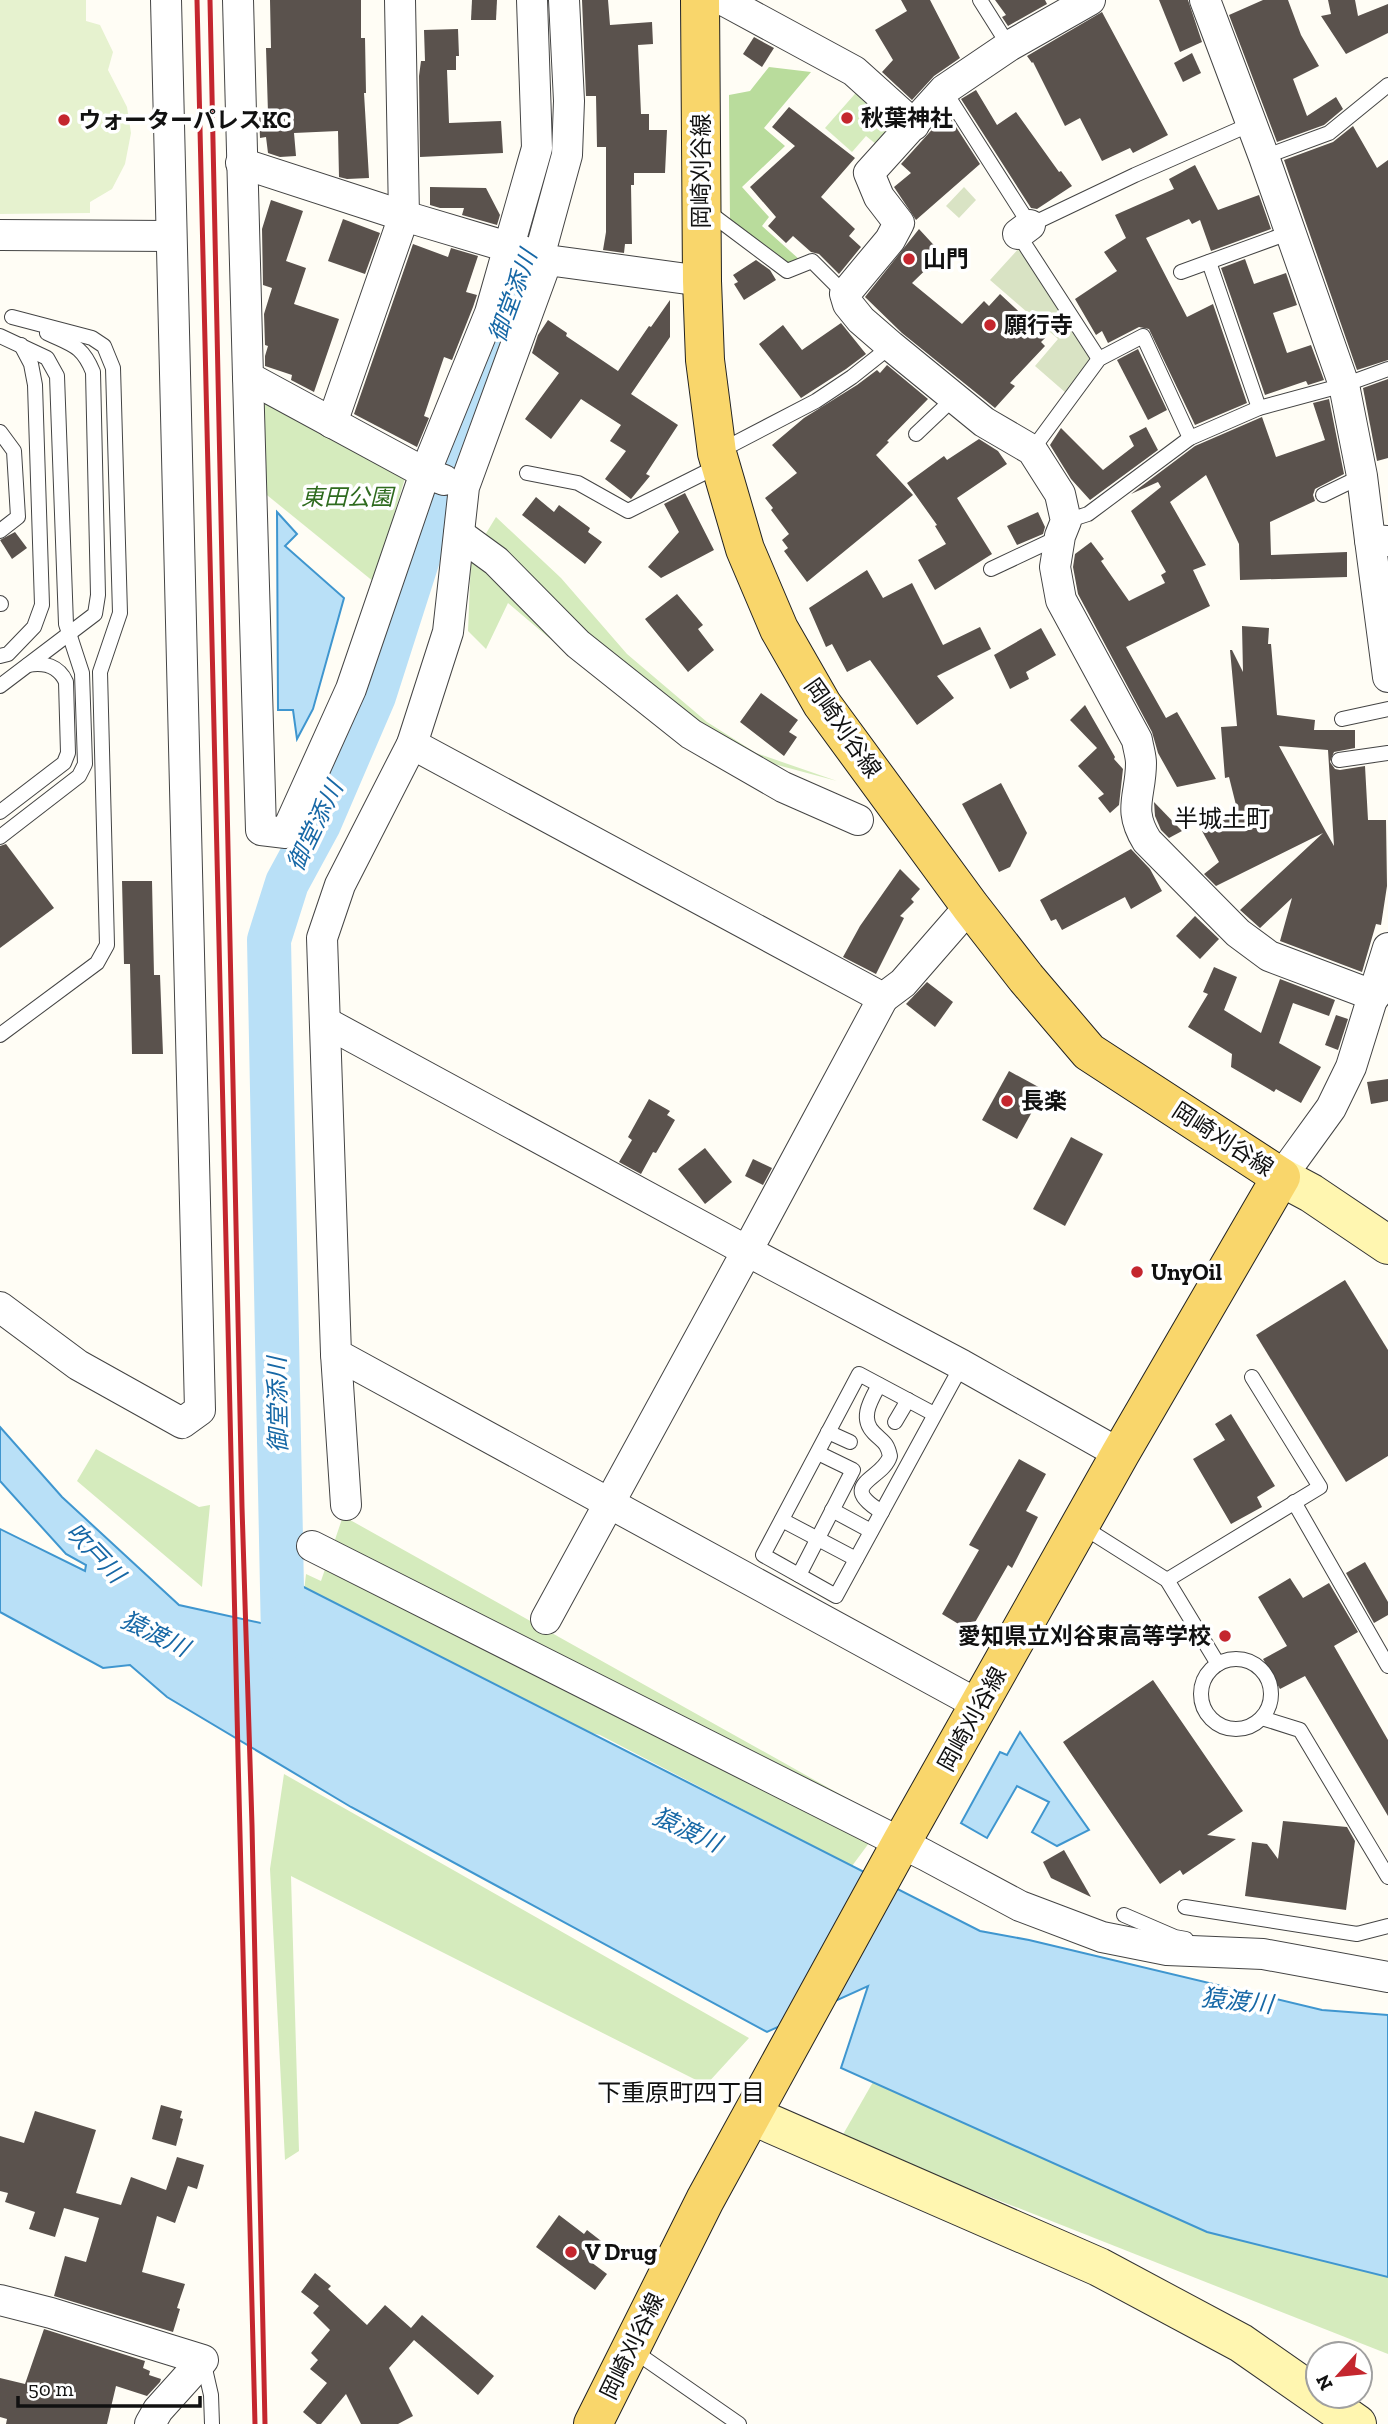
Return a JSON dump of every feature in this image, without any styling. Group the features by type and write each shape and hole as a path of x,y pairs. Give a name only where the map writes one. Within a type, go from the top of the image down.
{"main road":[{"name":"岡崎刈谷線","path":"593,2424 705,2200 901,1843 1119,1454 1281,1177 1089,1052 970,906 822,704 779,629 745,549 719,458 705,360 700,0"}],"street":[{"path":"0,1307 78,1365 182,1423 200,1410 166,0"},
{"path":"238,0 261,830 286,833 351,689 425,473 490,313 537,148 533,0"},
{"path":"332,423 404,216 400,0"},
{"path":"346,1505 337,1354 323,938 340,885 412,744 448,632 464,487 543,259 567,155 569,102 564,0"},
{"path":"723,0 854,71 914,125"},
{"path":"1086,1 1009,46 944,90 869,173 879,197 899,223 890,240 845,294 848,304 861,320 891,346 984,422 1032,450 1059,494 1063,528 1055,568 1061,600 1137,740 1142,761 1135,812 1147,841 1238,933 1269,957 1375,996"},
{"path":"1210,1 1344,385 1362,476 1379,541 1388,677"},
{"path":"241,163 543,259 702,281"},
{"path":"0,235 171,236"},
{"path":"248,377 425,473 464,487"},
{"path":"459,534 496,561 578,644 691,734 783,787 858,820"},
{"path":"412,744 883,998"},
{"path":"546,1619 883,998 902,982 970,906"},
{"path":"1388,948 1352,1067 1331,1108 1281,1177 1311,1193 1388,1245"},
{"path":"325,1022 962,1365 1119,1454"},
{"path":"337,1354 979,1705"},
{"path":"312,1546 901,1843 1020,1906 1102,1937 1167,1950 1263,1954 1388,1977"},
{"path":"760,2102 1099,2267 1241,2343 1357,2424"},
{"path":"0,2300 203,2360 158,2410 150,2424"}],"lane":[{"path":"980,0 1009,46"},
{"path":"1264,157 1329,132 1388,85"},
{"path":"944,90 1099,359"},
{"path":"1024,229 1135,175 1251,124"},
{"path":"701,206 787,271 812,261 845,294"},
{"path":"1181,272 1291,232"},
{"path":"1209,262 1259,408"},
{"path":"0,686 95,614 98,595 93,372 86,354 76,346 6,314"},
{"path":"0,1035 97,963 107,945 100,672 120,614 113,368 104,346 92,338 6,314"},
{"path":"0,336 47,358 57,376 66,624 82,673 85,764 79,776 0,837"},
{"path":"1032,450 1099,359 1143,336 1191,438"},
{"path":"0,656 8,654 34,627 42,605 35,385 32,364 21,345"},
{"path":"527,473 578,483 628,511 816,401 891,346"},
{"path":"991,569 1088,514 1191,438 1259,408 1344,385 1388,369"},
{"path":"916,434 954,398"},
{"path":"0,432 14,451 18,517 0,531"},
{"path":"1323,495 1362,476"},
{"path":"0,812 64,763 68,753 66,682 59,671 48,665 26,665"},
{"path":"1342,719 1388,709"},
{"path":"1339,760 1388,752"},
{"path":"934,1414 859,1374 762,1555 836,1596 962,1365"},
{"path":"1167,1580 1320,1487 1252,1377"},
{"path":"879,1385 866,1412 867,1421 876,1435 883,1439 890,1456 883,1471 869,1477 864,1483 863,1491 869,1504 882,1512"},
{"path":"895,1422 908,1400"},
{"path":"828,1432 850,1442"},
{"path":"799,1575 853,1470 818,1452"},
{"path":"1294,1502 1388,1666"},
{"path":"832,1510 872,1531"},
{"path":"782,1520 856,1559"},
{"path":"1080,1524 1167,1580 1218,1664"},
{"path":"1237,1659 1256,1665 1263,1672 1271,1690 1268,1710 1254,1725 1235,1730 1216,1724 1209,1717 1201,1699 1202,1689 1204,1679 1218,1664 1237,1659"},
{"path":"1262,1718 1300,1730 1388,1877"},
{"path":"1185,1907 1357,1934 1388,1926"},
{"path":"1124,1915 1175,1937 1263,1954"},
{"path":"630,2348 739,2424"},
{"path":"203,2360 211,2395 212,2424"}],"green space":[{"name":"ウォーターパレスKC","path":"0,0 86,0 86,21 100,25 113,52 108,70 127,107 131,133 125,164 112,189 90,202 90,213 0,214"},
{"path":"769,67 811,72 764,128 785,146 742,187 769,217 762,226 800,260 787,265 730,220 729,95 750,91"},
{"path":"861,87 903,123 881,148 866,136 852,152 825,128"},
{"path":"964,187 976,200 959,218 946,206"},
{"path":"1021,246 1092,358 1066,393 1035,366 1058,339 990,280"},
{"name":"東田公園","path":"259,395 405,478 374,582 262,491"},
{"path":"496,517 561,578 627,654 707,722 756,753 837,781 688,741 548,637 508,603 486,649 468,631 471,558"},
{"path":"96,1449 199,1507 210,1505 202,1587 77,1481"},
{"path":"343,1516 886,1820 852,1866 600,1735 296,1662 306,1574 321,1581"},
{"path":"284,1774 749,2038 706,2085 291,1876 299,2151 285,2160 270,1869"},
{"path":"873,2082 1388,2269 1388,2354 1374,2348 1374,2340 1353,2340 841,2138"}],"water":[{"path":"277,512 297,534 285,546 344,598 313,709 297,739 293,710 278,710"},
{"path":"0,1427 62,1497 179,1605 283,1628 276,1580 294,1582 980,1931 1029,1940 1322,2010 1388,2015 1388,2277 1207,2232 841,2068 868,1986 767,2032 351,1807 167,1697 130,1665 103,1668 0,1612 0,1529 85,1571 86,1565 66,1554 0,1481"},
{"path":"1020,1732 1089,1830 1057,1846 1032,1832 1049,1802 1017,1786 987,1838 961,1823 1000,1752 1007,1755"}],"building":[{"path":"270,0 361,0 361,38 365,38 364,93 369,178 339,177 338,131 294,133 296,156 280,157 268,153 266,137 260,138 259,114 268,113 266,48 271,48"},
{"path":"472,0 497,0 496,20 471,20"},
{"path":"582,0 608,0 610,25 652,22 653,44 638,45 641,114 649,114 649,130 667,130 665,173 634,173 634,185 631,185 632,244 625,244 624,253 603,250 606,232 606,147 597,147 596,96 586,96"},
{"path":"901,0 930,0 960,58 934,76 912,100 882,72 893,60 875,30 907,11"},
{"path":"995,0 1045,0 1047,4 1008,26 1002,17 1006,15"},
{"path":"1159,0 1188,0 1202,42 1180,52"},
{"path":"1263,0 1288,0 1301,35 1319,66 1293,79 1307,116 1336,97 1343,109 1324,125 1277,142 1229,15"},
{"path":"1328,0 1355,0 1358,16 1388,4 1388,33 1346,54 1321,16 1331,14"},
{"path":"1102,12 1168,135 1133,153 1130,148 1102,161 1080,118 1065,126 1033,62 1027,56"},
{"path":"458,29 459,56 456,56 456,70 447,70 449,123 501,121 503,153 420,157 419,76 421,61 425,61 424,30"},
{"path":"754,37 774,48 762,67 743,54"},
{"path":"1192,53 1201,73 1183,82 1174,63"},
{"path":"976,90 997,125 1016,112 1072,186 1037,209 1031,208 961,99"},
{"path":"789,107 855,158 821,197 855,229 849,236 861,247 839,274 819,254 811,252 793,236 786,243 768,226 776,217 750,187 795,146 772,127"},
{"path":"947,113 980,164 916,220 894,187 911,173 901,164"},
{"path":"1353,126 1377,168 1388,160 1388,360 1357,370 1284,160 1333,142"},
{"path":"1195,165 1218,210 1259,195 1271,229 1211,251 1200,220 1192,224 1189,219 1146,238 1187,317 1213,304 1247,403 1195,425 1149,329 1139,327 1108,343 1102,331 1096,335 1075,299 1117,271 1104,252 1126,238 1115,215 1174,189 1169,179"},
{"path":"430,187 486,188 500,215 497,225 462,215 464,208 440,208 430,205"},
{"path":"271,200 303,211 286,261 306,268 294,304 339,319 314,392 291,380 292,375 265,366 268,346 265,345 264,314 272,288 263,285 262,229"},
{"path":"343,219 380,233 365,274 328,261"},
{"path":"919,229 942,254 912,283 962,324 984,301 989,306 1000,294 1046,337 1041,342 1045,346 1010,383 1015,386 995,408 902,333 865,297"},
{"path":"413,244 448,257 451,248 478,256 466,292 477,295 452,360 444,357 424,416 429,418 417,447 354,414"},
{"path":"1245,259 1254,284 1286,273 1297,305 1273,313 1287,353 1311,345 1324,380 1308,385 1306,381 1265,395 1221,268"},
{"path":"756,260 770,270 776,280 744,300 734,284 738,282 733,275"},
{"path":"670,300 670,337 631,394 678,425 646,474 650,476 631,499 605,479 626,451 610,441 621,425 581,399 551,439 525,419 559,373 532,353 538,335 548,320 567,333 566,336 618,371"},
{"path":"841,323 866,354 801,398 759,344 783,325 802,350"},
{"path":"1138,349 1167,410 1148,420 1117,360"},
{"path":"887,365 928,399 876,455 913,495 807,582 784,551 788,548 782,540 789,534 765,498 797,473 772,445 804,418 877,370 880,373"},
{"path":"1388,379 1388,458 1377,461 1363,388"},
{"path":"1329,399 1344,474 1315,489 1315,501 1270,522 1271,555 1347,552 1347,577 1240,580 1239,544 1206,475 1170,502 1206,565 1193,570 1210,606 1126,647 1166,718 1177,712 1216,779 1177,787 1158,753 1152,732 1078,594 1073,567 1075,554 1091,542 1129,601 1165,583 1161,575 1166,572 1131,511 1161,487 1158,482 1131,494 1195,446 1262,417 1276,457 1325,440 1313,403"},
{"path":"1146,427 1158,450 1090,500 1071,479 1050,445 1061,428 1103,470 1134,446 1129,436"},
{"path":"979,439 998,451 1007,464 957,498 992,554 935,590 918,560 946,544 935,526 937,525 907,483 944,456 947,460"},
{"path":"685,493 714,550 661,578 648,567 679,532 664,504"},
{"path":"536,497 554,512 559,505 590,528 588,532 602,542 585,564 522,515"},
{"path":"1038,512 1045,527 1043,534 1017,545 1007,526"},
{"path":"15,532 27,548 12,559 0,540"},
{"path":"867,570 883,598 912,583 943,645 980,627 991,649 937,676 954,698 917,725 870,660 847,672 832,644 826,647 809,608"},
{"path":"677,594 703,625 698,629 714,650 688,672 645,619"},
{"path":"1242,626 1269,628 1268,644 1271,644 1277,715 1315,720 1314,730 1355,730 1355,748 1334,752 1330,762 1335,769 1340,770 1365,766 1368,820 1386,820 1387,886 1381,925 1376,924 1362,972 1280,941 1292,898 1260,928 1240,910 1323,833 1216,886 1204,874 1219,862 1202,831 1238,813 1229,777 1225,778 1221,727 1237,726 1230,650 1243,672","holes":["1279,746 1328,750 1334,846"]},
{"path":"1041,628 1056,655 1026,672 1029,679 1010,689 994,655"},
{"path":"761,693 798,720 789,732 797,737 784,756 740,722"},
{"path":"1085,705 1114,759 1123,769 1119,805 1110,813 1098,798 1104,794 1078,766 1097,748 1070,720"},
{"path":"1001,783 1027,833 1010,867 999,872 962,804"},
{"path":"1154,802 1182,831 1169,838 1161,830 1155,816"},
{"path":"6,844 54,908 0,948 0,846"},
{"path":"1131,849 1150,869 1162,891 1131,909 1125,897 1062,930 1056,919 1051,921 1040,900"},
{"path":"900,869 920,889 911,899 914,902 900,916 904,918 876,974 843,957 860,926"},
{"path":"122,881 152,881 154,975 160,975 163,1054 132,1054 130,964 124,964"},
{"path":"1195,916 1219,939 1200,959 1176,936"},
{"path":"1214,967 1237,977 1224,1010 1261,1033 1280,979 1335,1000 1329,1016 1293,1003 1279,1043 1321,1067 1301,1103 1276,1089 1274,1092 1231,1067 1232,1054 1188,1027 1208,994 1203,992"},
{"path":"927,982 953,1002 935,1027 906,1004"},
{"path":"1336,1015 1348,1019 1338,1050 1325,1045"},
{"path":"1009,1071 1044,1090 1017,1139 982,1120"},
{"path":"1388,1079 1388,1101 1371,1104 1367,1082"},
{"path":"649,1099 670,1111 667,1115 675,1120 641,1174 619,1162 632,1140 628,1137"},
{"path":"1071,1137 1103,1154 1065,1226 1033,1209"},
{"path":"705,1148 732,1182 705,1204 678,1169"},
{"path":"753,1159 772,1168 763,1185 745,1176"},
{"path":"1345,1280 1388,1350 1388,1456 1346,1482 1256,1335"},
{"path":"1231,1414 1275,1486 1257,1497 1262,1507 1231,1524 1193,1459 1225,1440 1215,1424"},
{"path":"1019,1459 1046,1474 1026,1511 1038,1517 1012,1568 1008,1565 970,1631 942,1614 979,1550 969,1545"},
{"path":"1365,1562 1388,1602 1388,1615 1374,1623 1346,1573"},
{"path":"1290,1578 1303,1598 1329,1583 1358,1632 1334,1646 1388,1740 1388,1816 1305,1676 1280,1689 1263,1659 1287,1646 1258,1597"},
{"path":"1153,1680 1243,1811 1207,1835 1236,1839 1183,1875 1180,1870 1160,1884 1063,1742"},
{"path":"1283,1821 1347,1827 1355,1841 1346,1910 1245,1896 1252,1842 1267,1844 1278,1859"},
{"path":"1064,1850 1091,1897 1051,1878 1043,1862"},
{"path":"161,2105 182,2111 180,2118 183,2119 176,2146 152,2139"},
{"path":"35,2111 96,2130 76,2193 121,2205 131,2177 166,2190 177,2157 204,2165 197,2189 188,2186 175,2223 157,2216 142,2272 185,2284 173,2332 54,2296 65,2256 86,2262 99,2218 64,2208 55,2237 29,2229 35,2212 5,2202 8,2193 0,2191 0,2136 24,2143"},
{"path":"559,2215 584,2234 587,2230 605,2244 591,2262 607,2274 595,2290 536,2247"},
{"path":"315,2273 331,2286 328,2289 367,2325 385,2305 411,2328 422,2315 494,2376 478,2395 414,2340 389,2368 413,2416 398,2424 361,2424 346,2394 321,2424 317,2424 303,2412 327,2383 310,2369 318,2360 311,2353 330,2330 313,2313 319,2306 301,2292"},
{"path":"44,2329 145,2361 143,2368 150,2371 149,2375 161,2379 160,2382 147,2396 116,2386 107,2424 6,2424 7,2419 0,2417 0,2378 25,2384"}],"waterway":[{"name":"御堂添川","path":"283,1639 269,940 287,883 319,824 374,696 429,524 533,240 541,209"}],"railway":[{"path":"197,0 255,2424"},
{"path":"210,0 242,1507 265,2424"}],"place":[{"name":"秋葉神社","path":"847,118"},
{"name":"ウォーターパレスKC","path":"64,120"},
{"name":"山門","path":"909,259"},
{"name":"願行寺","path":"990,325"},
{"name":"長楽","path":"1007,1101"},
{"name":"UnyOil","path":"1137,1272"},
{"name":"愛知県立刈谷東高等学校","path":"1225,1636"},
{"name":"V Drug","path":"571,2252"}],"district":[{"name":"半城土町","path":"1222,819"},
{"name":"下重原町四丁目","path":"681,2093"}],"water label":[{"name":"吹戸川","path":"95,1553"},
{"name":"猿渡川","path":"155,1634"},
{"name":"猿渡川","path":"687,1830"},
{"name":"猿渡川","path":"1237,2001"}]}
